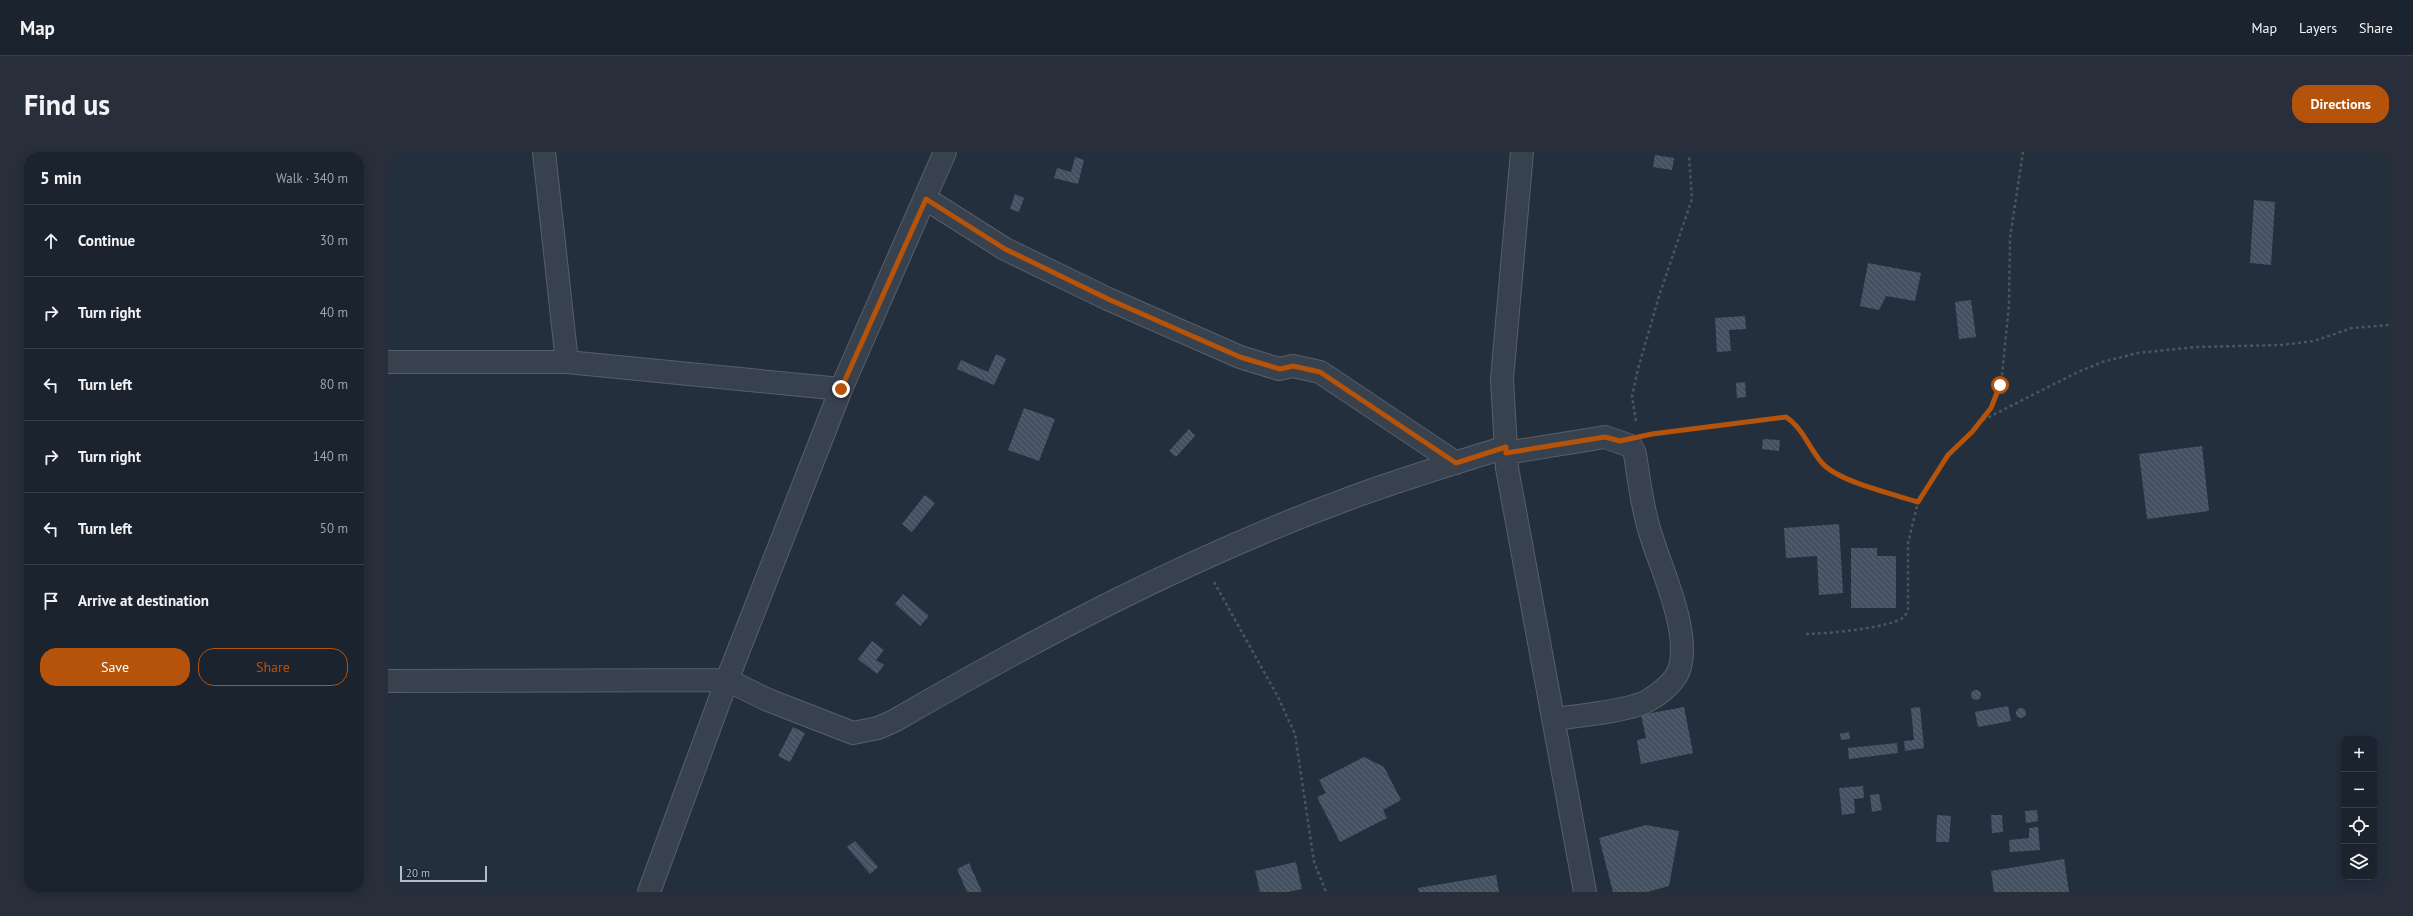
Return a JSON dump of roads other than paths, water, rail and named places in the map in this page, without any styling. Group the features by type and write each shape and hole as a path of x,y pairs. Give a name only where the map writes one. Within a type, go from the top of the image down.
{"street":[{"path":"544,152 567,362"},
{"path":"649,892 727,680 841,389 926,199 945,152"},
{"path":"1522,152 1502,380 1506,468 1554,719 1585,892"},
{"path":"926,199 1005,249 1108,299 1240,357 1280,369 1293,366 1320,372 1456,463"},
{"path":"388,362 567,362 841,389"},
{"path":"388,681 727,680 768,700 853,733 878,728 1053,631 1203,560 1345,500 1456,463 1506,450 1605,437 1629,439 1630,446 1635,454 1650,531 1671,594 1681,639 1680,668 1669,685 1648,701 1613,710 1554,719"}]}
